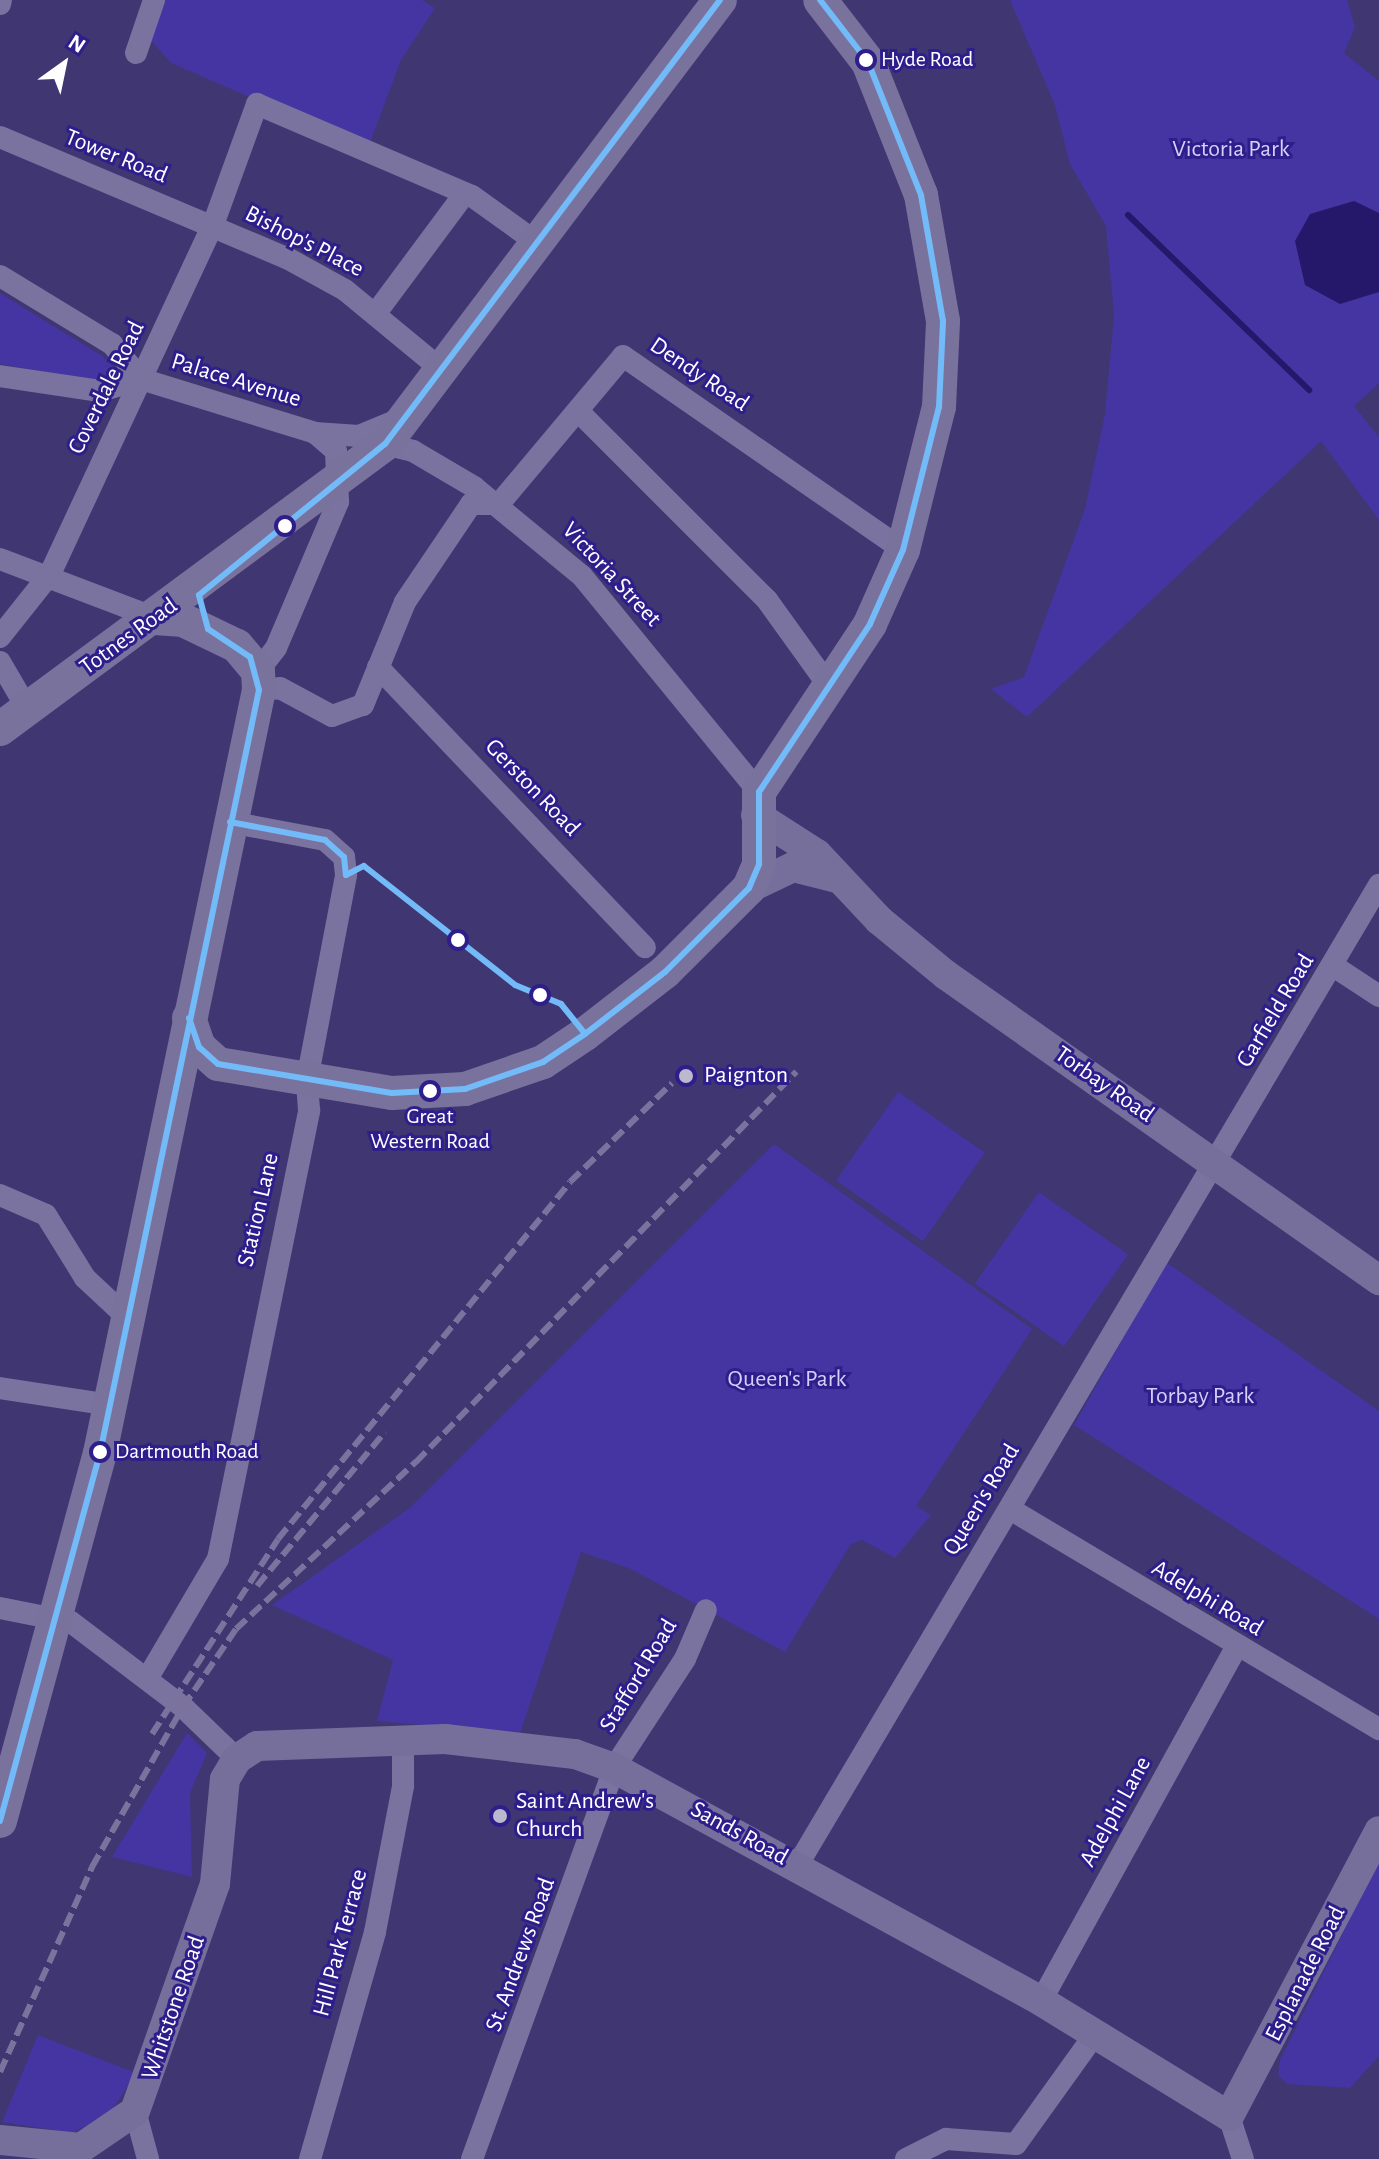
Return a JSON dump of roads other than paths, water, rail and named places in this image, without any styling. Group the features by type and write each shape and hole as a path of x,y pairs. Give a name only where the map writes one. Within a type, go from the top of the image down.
{"main road":[{"name":"Totnes Road","path":"14,720 205,583 378,450 409,415 720,0"},
{"path":"180,1067 218,1064 307,1080 430,1094 543,1062 665,972 749,888 759,864 757,803 828,685 870,624 903,550 939,407 943,321 921,195 894,115 868,62 820,0"},
{"path":"205,583 200,608 208,629"},
{"path":"0,1821 110,1405 259,681 237,646 208,629 155,618"},
{"name":"Torbay Road","path":"757,803 817,854 839,879 946,975 1379,1280"},
{"name":"Torbay Road","path":"749,888 793,867 839,879"},
{"path":"189,1018 199,1047 218,1064"},
{"name":"Sands Road","path":"237,1759 257,1746 403,1738 498,1742 614,1768 1041,2001 1229,2116"},
{"name":"Whitstone Road","path":"6,2147 81,2148 135,2111 215,1884 225,1779 237,1759"},
{"name":"Esplanade Road","path":"1229,2116 1379,1831"}],"street":[{"path":"136,53 154,0"},
{"name":"Coverdale Road","path":"0,637 50,574 213,225 257,104 462,197"},
{"name":"Tower Road","path":"0,137 213,225"},
{"path":"376,313 462,197 536,242"},
{"name":"Bishop's Place","path":"213,225 310,271 376,313 442,370"},
{"name":"Palace Avenue","path":"0,276 112,344 141,379 315,433 359,436 409,415"},
{"name":"Dendy Road","path":"499,504 623,356 903,550"},
{"name":"Palace Avenue","path":"0,376 100,391 141,379"},
{"path":"578,411 767,600 828,685"},
{"name":"Palace Avenue","path":"315,433 336,451 342,480"},
{"name":"Victoria Street","path":"378,450 413,451 499,504 582,576 757,803"},
{"path":"342,480 276,648 259,681 280,688 312,710 348,714 363,705 411,592 471,504 499,504"},
{"path":"0,559 50,574 155,618"},
{"path":"0,662 14,720"},
{"name":"Gerston Road","path":"378,667 645,947"},
{"name":"Station Lane","path":"147,1679 218,1559 266,1295 309,1110 307,1080 344,857 325,840 230,822"},
{"name":"Garfield Road","path":"1213,1162 1335,967 1379,885"},
{"path":"1335,967 1379,996"},
{"name":"Queen's Road","path":"797,1866 1213,1162"},
{"path":"0,1195 46,1215 85,1278 129,1319"},
{"path":"0,1388 110,1405"},
{"name":"Adelphi Road","path":"1010,1509 1236,1648 1379,1729"},
{"path":"0,1608 71,1622 147,1679 237,1759"},
{"name":"Stafford Road","path":"614,1768 685,1659 706,1610"},
{"name":"Adelphi Lane","path":"1041,2001 1236,1648"},
{"name":"Hill Park Terrace","path":"310,2159 375,1932 403,1786 403,1738"},
{"name":"St. Andrews Road","path":"472,2159 614,1768"},
{"path":"906,2159 946,2139 1022,2151 1095,2034"},
{"path":"135,2111 148,2159"},
{"path":"1229,2116 1243,2159"}],"waterway":[{"path":"1128,215 1309,390"}],"railway":[{"path":"0,2072 92,1867 183,1707 236,1629 416,1462 796,1072"},
{"path":"152,1734 278,1539 570,1182 672,1083"},
{"path":"257,1586 385,1432"}],"place":[{"name":"Hyde Road","path":"866,60"},
{"name":"Paignton","path":"686,1076"},
{"name":"Great Western Road","path":"430,1091"},
{"name":"Dartmouth Road","path":"100,1452"},
{"name":"Saint Andrew's Church","path":"500,1816"}],"park label":[{"name":"Victoria Park","path":"1231,150"},
{"name":"Queen's Park","path":"787,1380"},
{"name":"Torbay Park","path":"1200,1397"}]}
